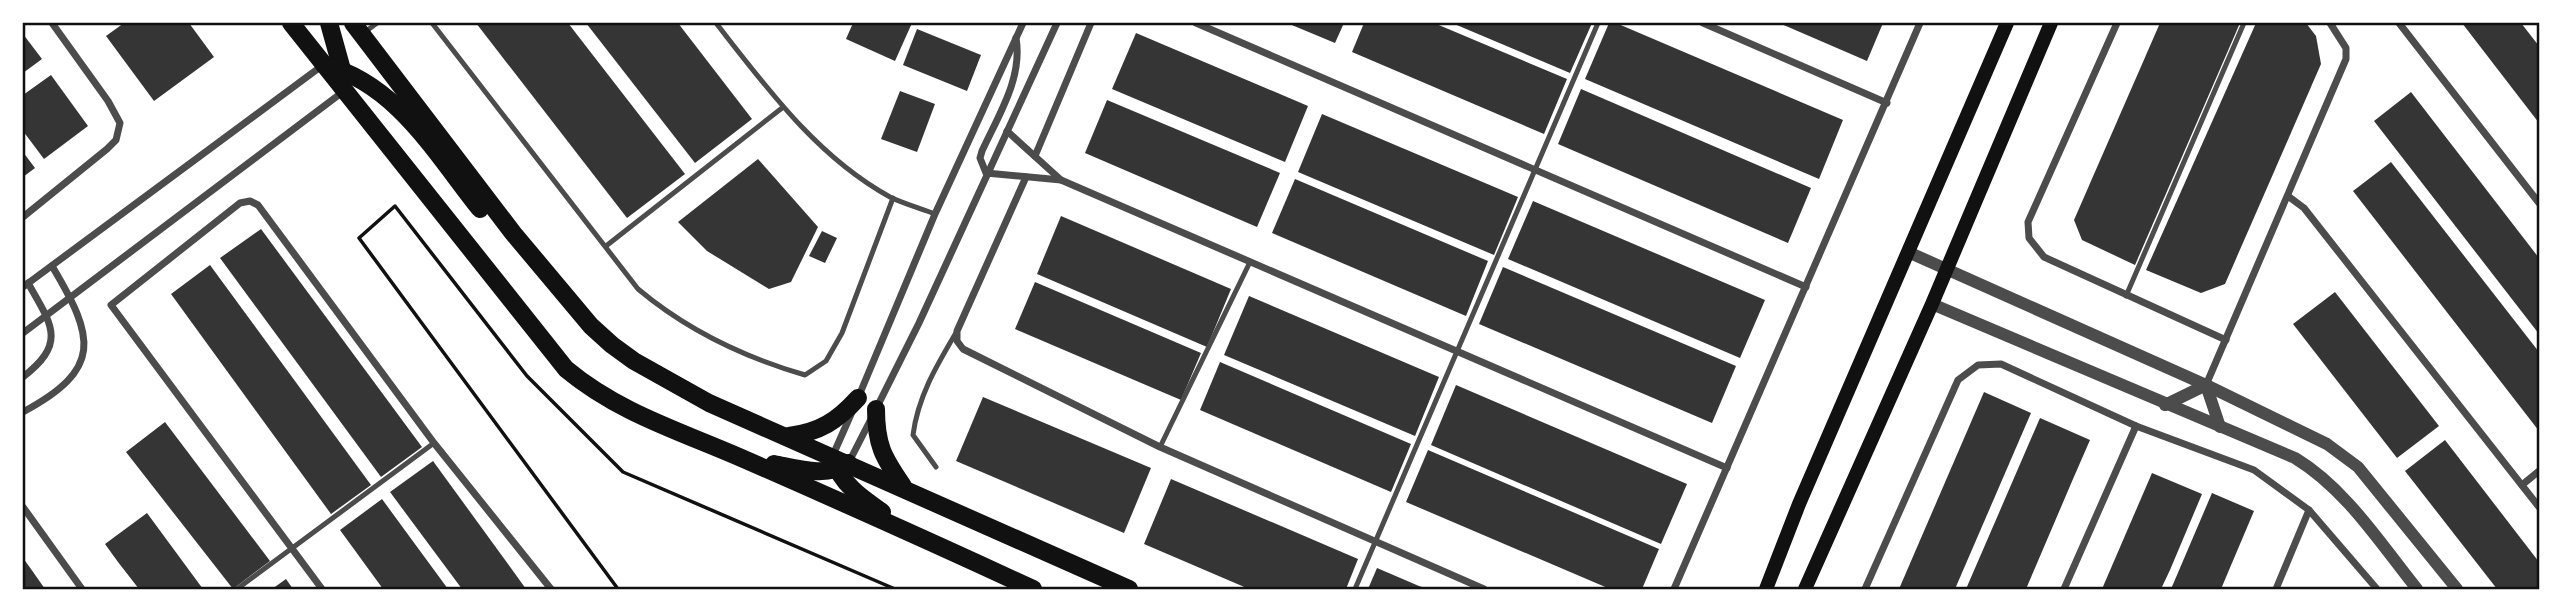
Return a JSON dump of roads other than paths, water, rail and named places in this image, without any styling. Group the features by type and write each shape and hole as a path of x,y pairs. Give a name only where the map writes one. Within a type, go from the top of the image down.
{"main road":[{"path":"291,23 566,369 593,391 621,407 742,458 1033,589"},
{"path":"329,23 344,70 345,91"},
{"path":"1766,589 1799,504 2007,23"},
{"path":"1805,589 1932,304 2050,23"},
{"path":"357,29 513,233 591,326 634,361 709,403 786,436 839,463 904,488 1129,589"},
{"path":"324,65 344,70 397,104 482,212 513,233"},
{"path":"786,436 813,433 822,429 841,416 858,398"},
{"path":"876,410 876,437 880,449 904,488"},
{"path":"742,458 801,470 839,463"},
{"path":"839,463 850,488 907,531"}],"street":[{"path":"23,217 116,140 120,123 108,101 52,23"},
{"path":"839,463 858,398 935,214 1023,23"},
{"path":"839,463 876,410 1057,23"},
{"path":"1035,156 1091,23"},
{"path":"1196,23 1806,287"},
{"path":"1703,23 1887,103"},
{"path":"1674,589 1920,23"},
{"path":"2117,23 2028,222 2029,238 2044,257 2226,340"},
{"path":"2165,405 2206,385 2226,340 2346,59 2346,48 2330,23"},
{"path":"2399,23 2539,203"},
{"path":"986,173 981,158 982,151 1014,80 1018,50 1016,38"},
{"path":"23,377 40,364 51,347 53,330 47,316 25,285 324,65"},
{"path":"23,333 345,91"},
{"path":"1007,131 1061,180"},
{"path":"986,173 1061,180 1727,468"},
{"path":"1026,177 957,331 957,341 963,349 1160,447 1484,589"},
{"path":"2288,196 2304,208 2539,507"},
{"path":"322,589 111,305 240,202 250,201 258,205 434,443 551,589"},
{"path":"1908,252 2301,429 2343,454 2379,492 2457,589"},
{"path":"23,412 66,386 81,365 85,341 71,298 52,266"},
{"path":"1932,304 2295,458 2322,475 2417,589"},
{"path":"1865,589 1958,380 1978,365 2001,364 2136,426 2254,470 2309,510 2377,589"},
{"path":"2206,385 2220,427"},
{"path":"2064,589 2136,426"},
{"path":"2522,485 2539,471"},
{"path":"23,507 82,589"},
{"path":"2276,589 2309,510"}],"lane":[{"path":"357,29 377,23"},
{"path":"432,23 638,289 673,319 766,364 805,375 826,361 842,333 893,198"},
{"path":"716,23 782,107 836,157 893,198 935,214"},
{"path":"1355,589 1598,23"},
{"path":"2126,296 2244,23"},
{"path":"606,246 782,107"},
{"path":"1160,447 1250,262"},
{"path":"936,467 914,435 916,412 926,386 957,331"},
{"path":"237,589 434,443"}]}
